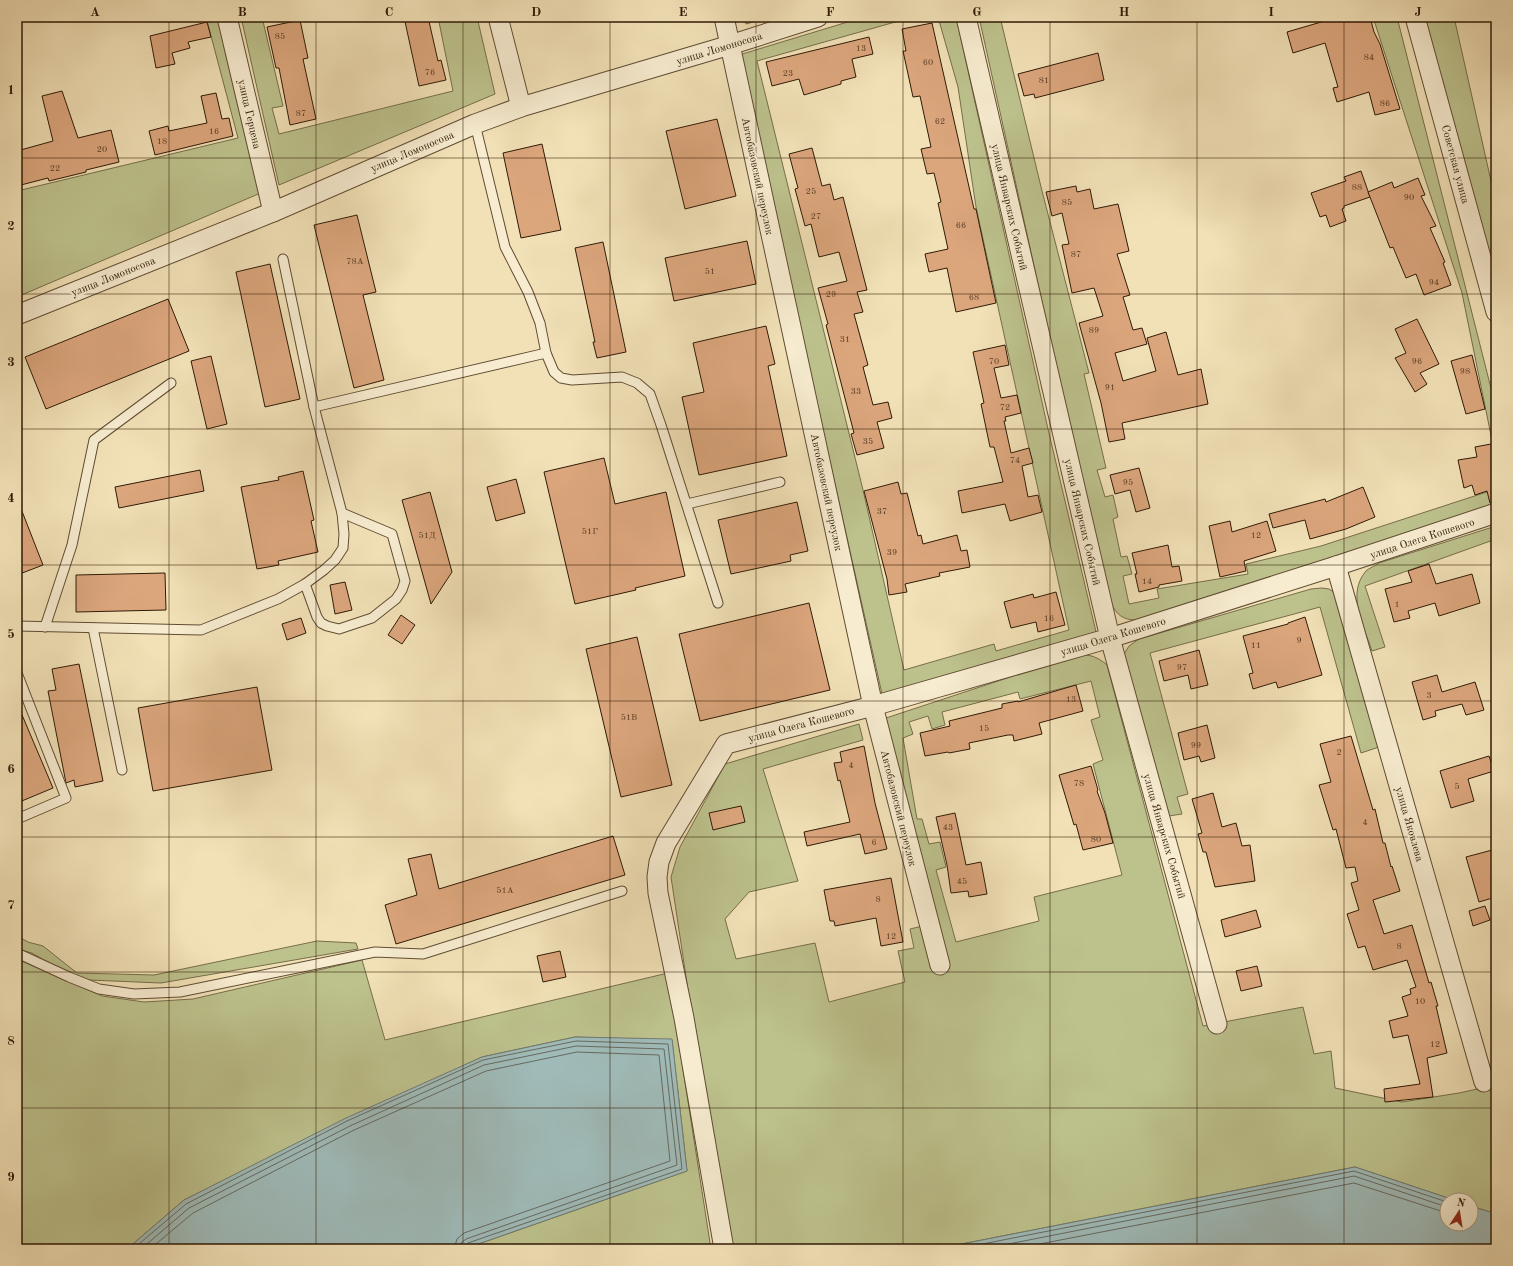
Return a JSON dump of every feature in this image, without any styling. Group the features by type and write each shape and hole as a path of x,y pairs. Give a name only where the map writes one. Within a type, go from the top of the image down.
{"street":[{"name":"улица Герцена","path":"227,17 273,212"},
{"path":"498,17 521,107"},
{"name":"Автобазовский переулок","path":"724,17 873,706 940,965"},
{"name":"улица Ломоносова","path":"17,315 273,212 475,124 521,107 730,45 818,17"},
{"name":"улица Январских Событий","path":"966,17 1110,638 1217,1024"},
{"name":"Советская улица","path":"1415,17 1496,312"},
{"name":"улица Олега Кошевого","path":"724,1249 684,1018 658,893 657,877 666,843 726,744 873,706 1110,638 1496,513"},
{"name":"улица Яковлева","path":"1336,566 1484,1082"}],"lane":[{"path":"475,124 505,247 528,292 540,323 546,353 554,372 561,378 579,380 622,377 637,383 650,394 718,603"},
{"path":"17,626 201,630 278,599 305,584 335,560 343,548 344,534 342,513 314,408 283,259"},
{"path":"314,408 546,353"},
{"path":"45,626 72,545 94,440 171,383"},
{"path":"687,504 780,482"},
{"path":"305,584 317,617 321,623 339,629 372,618 396,598 402,590 405,581 392,534 342,513"},
{"path":"93,628 122,770"},
{"path":"17,673 66,798 17,818"},
{"path":"17,953 99,990 134,994 180,992 375,952 423,954 622,891"}],"green space":[{"path":"206,17 223,17 263,192 17,297 17,191 238,138"},
{"path":"241,17 262,17 283,106 272,108 279,134 453,91 438,17 477,17 495,94 279,185"},
{"path":"744,17 771,17 746,24"},
{"path":"864,17 913,17 757,61 863,490 904,670 994,644 996,651 1069,630 976,207 958,87 938,17 956,17 1048,429 1096,632 882,694 739,55"},
{"path":"979,17 1000,17 1042,191 1089,373 1084,374 1106,468 1097,470 1105,497 1113,495 1118,517 1113,519 1121,557 1127,556 1132,574 1123,576 1129,604 1159,598 1157,589 1248,574 1246,564 1321,546 1496,489 1496,509 1143,620 1129,619 1120,616 1107,596"},
{"path":"1373,17 1397,17 1496,408 1496,460 1462,293"},
{"path":"1424,17 1454,17 1496,203 1496,308"},
{"path":"1496,526 1496,539 1365,586 1385,647 1372,651 1358,611 1357,600 1357,590 1360,580 1366,571 1379,563"},
{"path":"1311,589 1329,589 1335,593 1379,747 1361,753 1320,607 1150,653 1188,794 1177,797 1182,814 1162,817 1124,654 1129,646 1139,639"},
{"path":"1077,655 1086,655 1097,658 1107,665 1203,1026 1303,1007 1314,1054 1331,1051 1335,1088 1402,1102 1459,1093 1496,1085 1496,1214 1479,1209 1479,1192 1439,1192 1439,1195 1355,1167 936,1249 733,1249 688,990 671,877 680,847 725,764 859,724 863,740 763,769 798,881 749,892 725,919 736,959 815,943 829,1002 905,982 898,951 914,948 910,929 935,923 886,718","holes":["1091,681 1100,717 1091,720 1103,760 1093,764 1122,875 1034,897 1039,921 956,942 936,870 946,867 940,842 929,844 922,819 917,819 903,738 913,734 909,722 928,716 932,729 945,725 942,712 1018,692 1020,699"]},
{"path":"17,936 28,942 43,946 77,973 154,975 317,941 356,943 358,949 161,983 89,980 70,975 32,953 17,949"},
{"path":"17,959 102,996 144,1002 193,999 362,960 385,1040 668,973 711,1249 464,1249 687,1171 672,1040 575,1037 482,1057 184,1200 127,1249 17,1249"}],"water":[{"path":"575,1037 672,1039 687,1171 464,1249 127,1249 184,1200 346,1118 482,1057"},
{"path":"1355,1167 1439,1195 1439,1232 1479,1232 1479,1209 1496,1214 1496,1249 936,1249"}],"building":[{"path":"404,17 428,17 438,61 441,60 446,80 419,86"},
{"path":"1327,17 1370,17 1400,109 1375,115 1369,92 1337,102 1333,88 1338,87 1325,43 1293,53 1287,32 1328,20"},
{"path":"300,20 308,58 303,59 316,119 290,125 279,68 276,68 267,27"},
{"path":"207,22 211,37 188,42 190,48 172,53 175,64 156,68 150,36"},
{"path":"932,23 974,209 976,209 996,303 956,312 947,268 929,272 925,254 948,249 938,203 941,202 934,173 927,174 921,149 931,147 920,96 913,97 903,51 906,51 902,29"},
{"path":"869,37 873,54 852,59 856,77 841,81 841,84 804,95 799,79 772,86 766,62"},
{"path":"1098,53 1104,80 1035,98 1034,94 1024,96 1018,74"},
{"path":"62,91 78,138 111,130 119,162 49,181 48,178 17,186 17,151 53,141 42,96"},
{"path":"216,93 222,119 229,118 233,136 155,155 149,131 168,126 169,131 207,123 201,96"},
{"path":"717,119 736,196 685,209 666,131"},
{"path":"542,144 561,230 521,238 503,153"},
{"path":"812,148 822,186 830,184 834,200 843,197 867,290 857,292 863,312 854,314 868,365 863,367 873,405 888,402 892,418 877,422 884,448 857,455 851,434 854,433 818,288 847,281 839,252 819,257 811,224 805,226 795,189 798,188 789,154"},
{"path":"1361,171 1370,197 1344,206 1342,209 1346,221 1330,227 1326,215 1320,217 1311,193 1346,181 1344,177"},
{"path":"1418,178 1425,195 1421,196 1436,226 1430,228 1445,262 1443,263 1451,285 1424,295 1416,274 1406,278 1393,247 1390,248 1368,192 1392,182 1394,188"},
{"path":"1076,186 1077,192 1090,189 1094,209 1118,204 1129,251 1117,254 1130,295 1123,297 1133,330 1142,328 1147,344 1115,353 1123,381 1156,371 1147,338 1166,332 1178,375 1201,369 1208,404 1122,423 1125,439 1109,442 1101,403 1079,323 1103,316 1094,288 1072,293 1062,245 1069,244 1062,213 1052,216 1046,192"},
{"path":"357,215 376,292 363,295 384,380 354,388 314,225"},
{"path":"747,241 756,284 674,301 665,258"},
{"path":"603,242 626,352 597,358 575,248"},
{"path":"270,264 300,399 265,407 236,272"},
{"path":"168,299 189,351 46,409 25,357"},
{"path":"1417,319 1439,364 1420,373 1427,384 1415,392 1395,358 1406,353 1395,329"},
{"path":"766,326 775,364 768,366 787,456 699,475 682,397 704,392 693,343"},
{"path":"1005,345 1009,365 994,368 1001,398 1017,395 1021,413 1005,417 1006,421 1004,421 1011,453 1029,448 1033,463 1022,466 1028,497 1038,495 1042,512 1010,521 1005,504 962,513 958,491 1003,482 994,447 990,447 981,404 984,403 973,352"},
{"path":"1472,355 1485,409 1466,414 1451,361"},
{"path":"211,356 227,424 207,429 191,361"},
{"path":"1491,444 1496,463 1496,502 1490,503 1487,491 1475,495 1472,485 1464,488 1458,460 1477,457 1475,447"},
{"path":"604,458 615,504 666,492 685,576 635,588 636,590 575,604 544,472"},
{"path":"1139,468 1150,508 1136,512 1130,490 1115,494 1110,475"},
{"path":"200,470 204,491 119,508 115,487"},
{"path":"303,471 314,520 311,521 318,552 278,561 279,565 257,569 241,487 279,480 278,477"},
{"path":"516,479 525,513 496,521 487,487"},
{"path":"898,482 901,494 907,493 918,536 921,535 923,544 957,535 961,551 967,550 970,567 939,573 940,576 905,584 907,592 889,595 887,579 864,491"},
{"path":"1363,487 1375,517 1346,529 1310,539 1305,520 1273,528 1269,514 1325,499 1326,502"},
{"path":"430,492 452,572 431,604 402,500"},
{"path":"17,501 43,565 17,575"},
{"path":"797,502 808,551 790,555 791,561 731,574 718,520"},
{"path":"1230,521 1232,532 1267,521 1276,551 1244,561 1246,571 1220,577 1209,526"},
{"path":"1168,545 1172,567 1179,566 1182,581 1159,585 1159,587 1139,592 1135,574 1137,574 1132,553"},
{"path":"1429,564 1436,584 1472,574 1480,603 1439,616 1435,603 1408,611 1410,618 1394,622 1385,589 1412,582 1408,571"},
{"path":"165,573 166,610 76,612 76,575"},
{"path":"345,582 352,610 335,614 330,585"},
{"path":"1056,592 1065,625 1038,632 1036,622 1011,628 1004,602 1033,594 1034,598"},
{"path":"809,603 830,690 700,721 679,634"},
{"path":"401,615 415,625 402,644 388,635"},
{"path":"1305,617 1322,675 1278,688 1276,682 1253,689 1249,674 1253,673 1243,636 1288,624"},
{"path":"301,618 306,633 287,640 282,624"},
{"path":"637,637 672,785 621,797 586,649"},
{"path":"1199,650 1208,685 1191,689 1188,675 1164,681 1159,661"},
{"path":"79,664 103,781 75,787 74,780 66,783 48,691 56,690 52,669"},
{"path":"1437,675 1442,692 1475,682 1484,710 1466,715 1462,704 1435,711 1436,716 1423,720 1412,682"},
{"path":"1076,685 1083,711 1039,723 1042,734 1014,741 1013,735 1008,735 969,743 970,749 925,756 920,733 950,726 949,721 1002,708 1002,704 1018,702"},
{"path":"257,687 272,770 153,791 138,708"},
{"path":"17,703 53,788 17,803"},
{"path":"1207,725 1215,758 1201,762 1199,756 1184,760 1178,733"},
{"path":"1351,736 1373,810 1375,809 1383,843 1385,843 1391,867 1392,866 1400,891 1373,900 1384,934 1412,925 1429,983 1431,982 1438,1006 1436,1006 1447,1053 1427,1058 1433,1097 1385,1102 1384,1089 1420,1084 1408,1035 1393,1038 1389,1021 1408,1016 1402,997 1411,994 1410,989 1416,987 1407,960 1373,970 1365,946 1358,948 1347,914 1359,910 1351,883 1358,881 1355,867 1346,868 1336,829 1333,830 1319,785 1331,782 1320,744"},
{"path":"864,746 875,803 887,849 865,854 860,834 807,846 804,832 850,822 840,780 838,781 834,763 842,762 840,752"},
{"path":"1489,756 1494,771 1468,779 1474,801 1451,808 1440,771"},
{"path":"1091,766 1113,843 1083,850 1076,824 1074,825 1059,775"},
{"path":"1213,793 1222,827 1236,823 1242,846 1250,845 1255,881 1215,887 1206,852 1203,852 1198,834 1202,833 1192,799"},
{"path":"741,806 745,822 713,830 709,813"},
{"path":"955,813 966,865 981,862 987,894 969,897 968,891 951,893 947,865 936,817"},
{"path":"613,836 625,875 396,944 385,905 417,895 408,859 431,854 439,889"},
{"path":"1496,849 1496,897 1479,902 1466,857"},
{"path":"891,878 903,942 881,946 876,918 835,926 834,921 830,921 824,890"},
{"path":"1485,906 1490,920 1473,926 1469,911"},
{"path":"1256,910 1261,927 1225,937 1221,920"},
{"path":"560,951 566,977 543,982 537,956"},
{"path":"1257,966 1262,986 1241,991 1236,971"}]}
